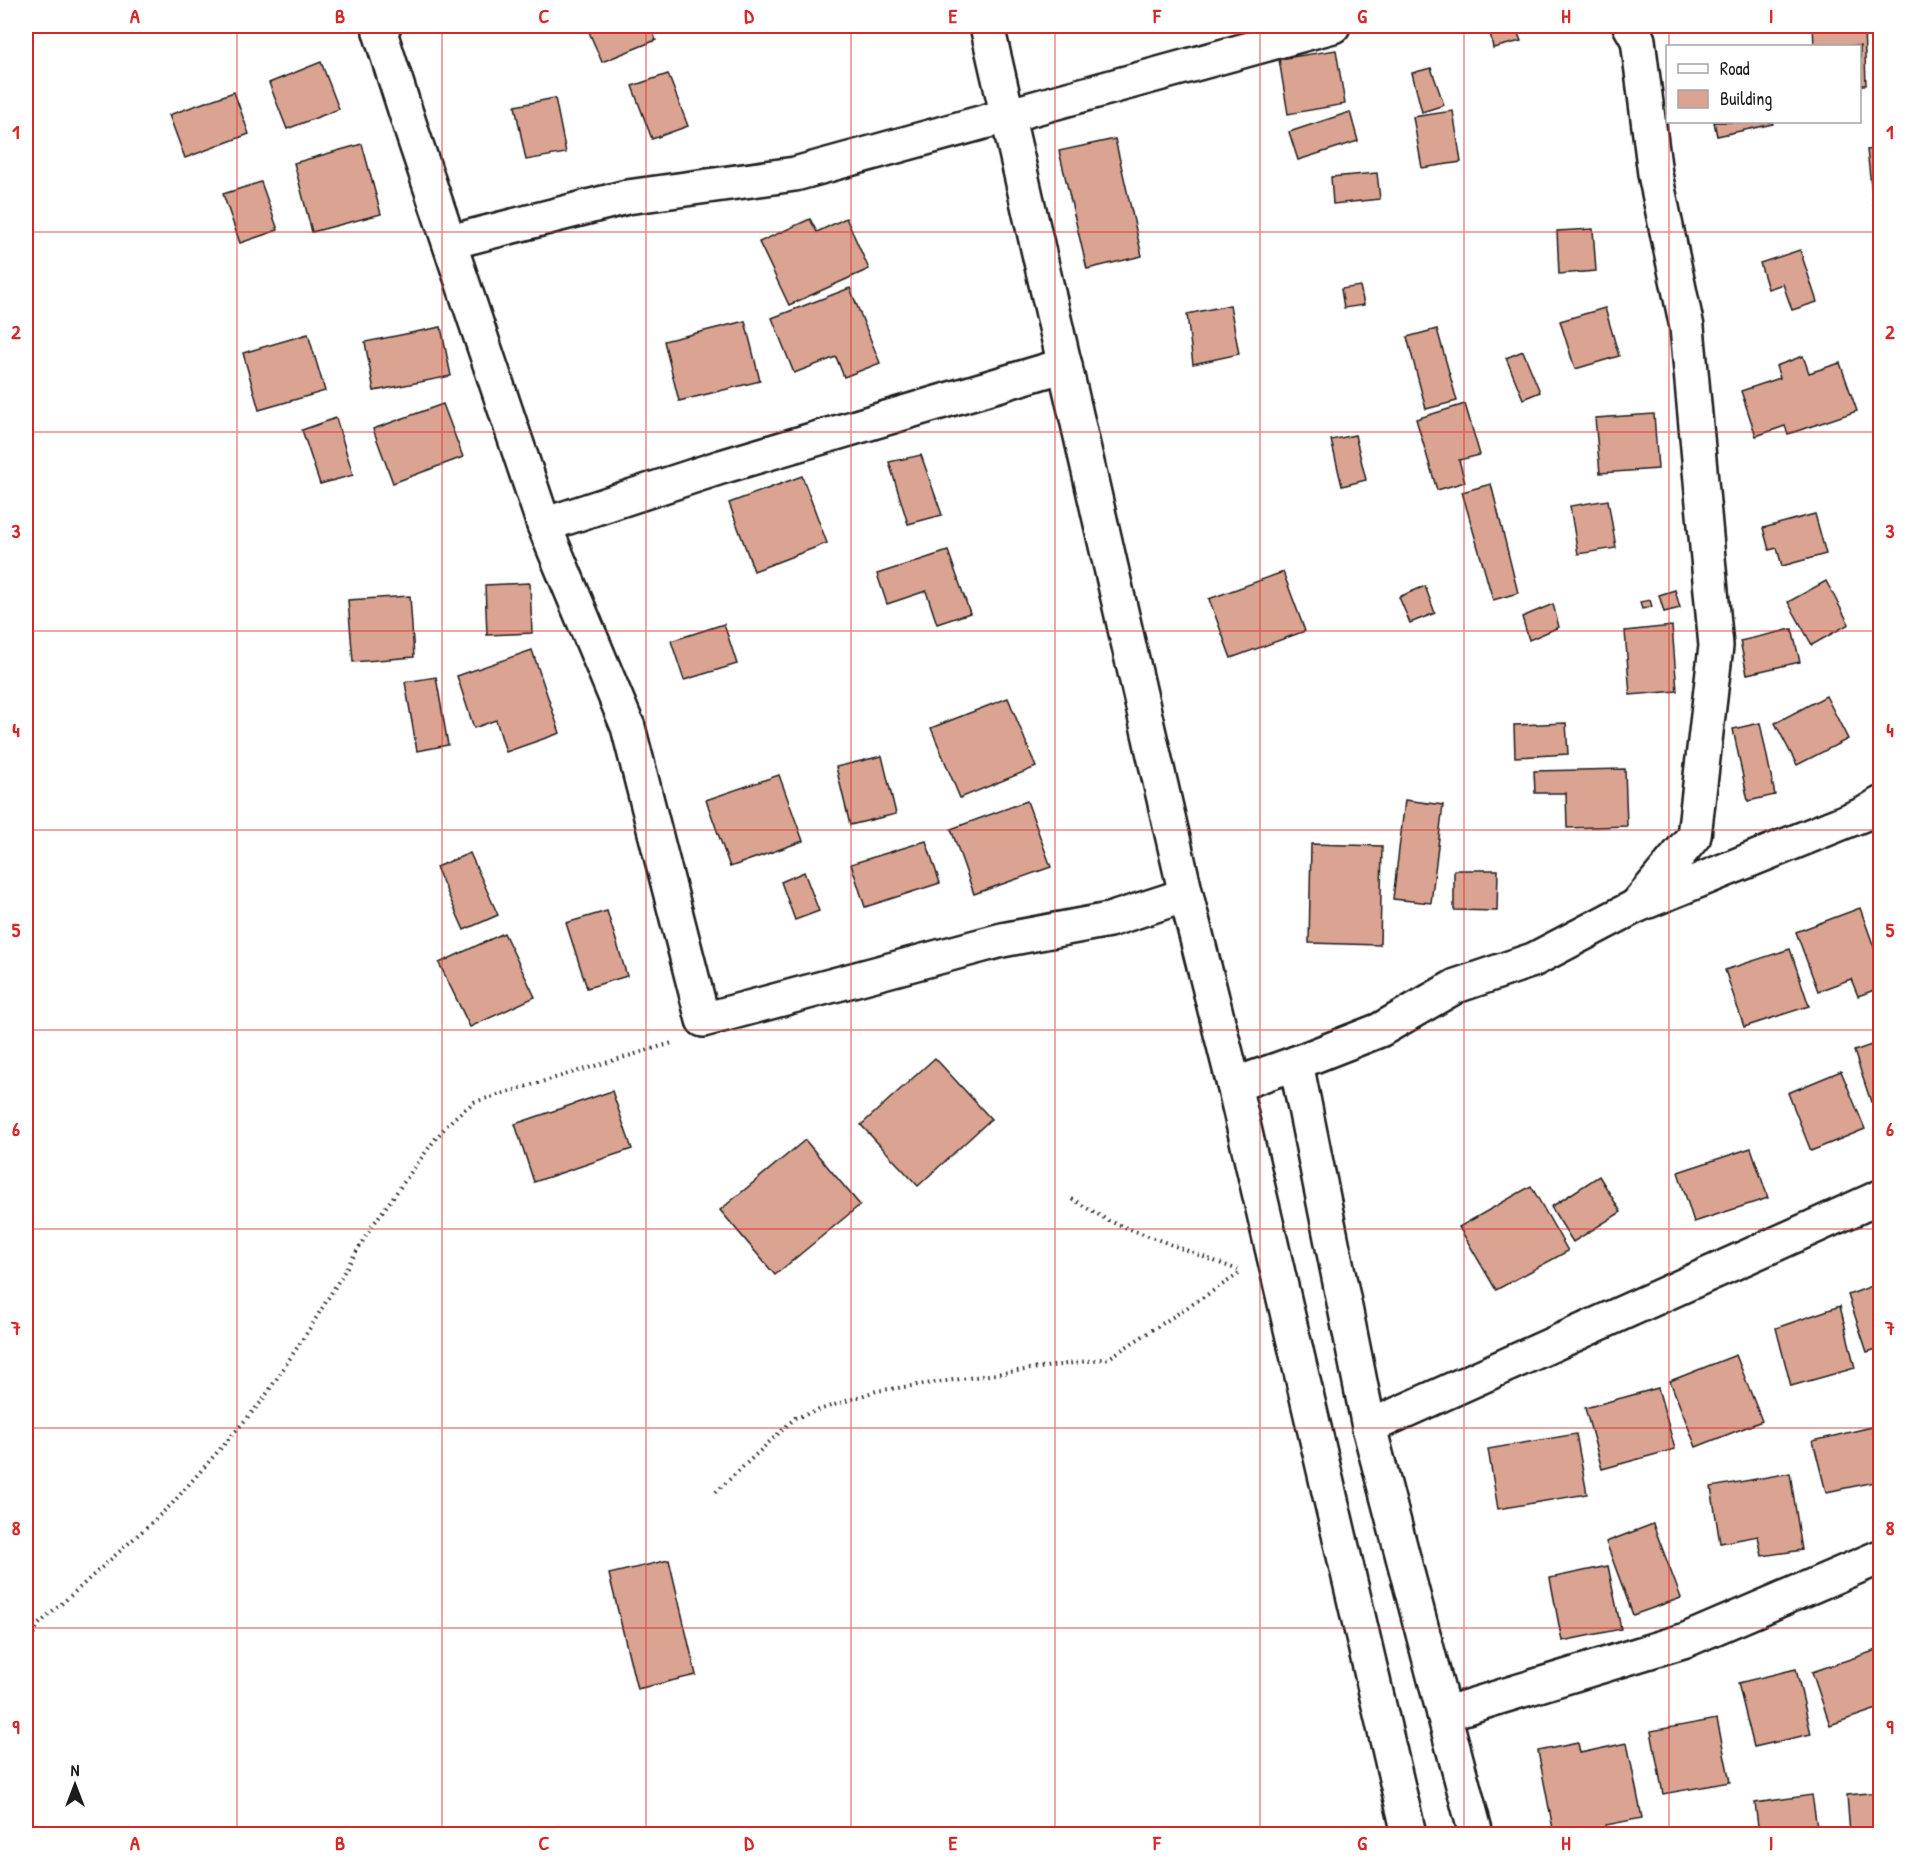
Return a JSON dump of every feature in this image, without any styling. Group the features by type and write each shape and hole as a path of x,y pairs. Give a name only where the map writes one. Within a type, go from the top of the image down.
{"street":[{"path":"384,26 380,32 412,135 544,525 628,727 703,1020 1002,940 1108,920 1186,895"},
{"path":"987,26 1186,895 1234,1084 1409,1834"},
{"path":"450,242 627,197 795,174 1333,26"},
{"path":"1630,26 1638,40 1655,174 1687,327 1716,645 1694,836 1636,906"},
{"path":"544,525 721,467 1065,365"},
{"path":"1234,1084 1296,1063 1380,1030 1456,986 1533,960 1636,906 1864,814 1881,804"},
{"path":"1296,1063 1369,1427 1476,1834"},
{"path":"1369,1427 1881,1197"},
{"path":"1444,1714 1686,1640 1881,1557"}],"path":[{"path":"26,1651 38,1625 171,1505 262,1401 372,1226 436,1138 453,1119 474,1102 671,1044 703,1020"},
{"path":"716,1492 795,1418 876,1391 1109,1358 1242,1272 1109,1221 1072,1199"}],"building":[{"path":"604,26 650,26 656,40 602,62 589,32"},
{"path":"1515,26 1521,41 1493,48 1490,32"},
{"path":"1813,26 1864,26 1866,85 1861,85 1861,45 1814,45"},
{"path":"1336,50 1345,104 1288,114 1279,59"},
{"path":"321,62 339,109 287,129 269,83"},
{"path":"1431,68 1444,105 1422,112 1412,73"},
{"path":"668,74 688,126 652,139 632,86"},
{"path":"234,92 249,134 185,158 169,115"},
{"path":"555,98 566,153 526,160 515,106"},
{"path":"1453,111 1461,162 1422,168 1413,117"},
{"path":"1350,112 1358,141 1298,160 1289,132"},
{"path":"1714,123 1773,124 1717,136"},
{"path":"1115,139 1142,256 1087,269 1059,151"},
{"path":"362,144 381,214 312,232 294,163"},
{"path":"1880,148 1880,202 1873,203 1867,150"},
{"path":"1377,173 1380,199 1333,204 1331,177"},
{"path":"261,182 278,230 240,243 223,194"},
{"path":"846,218 869,269 789,305 759,242 810,219 817,232"},
{"path":"1593,229 1596,271 1559,274 1557,231"},
{"path":"1800,250 1817,302 1792,310 1783,284 1768,289 1760,263"},
{"path":"1360,286 1364,305 1344,308 1341,289"},
{"path":"850,288 880,363 844,377 836,357 794,373 772,318"},
{"path":"1230,305 1239,354 1193,364 1187,314"},
{"path":"1605,308 1619,356 1575,369 1560,321"},
{"path":"745,321 760,381 679,401 664,341"},
{"path":"441,327 451,376 374,391 365,342"},
{"path":"1437,329 1457,401 1426,409 1407,337"},
{"path":"308,334 325,391 259,410 243,353"},
{"path":"1523,351 1540,392 1523,399 1506,358"},
{"path":"1803,356 1809,373 1840,363 1857,411 1788,434 1785,426 1756,436 1741,391 1780,378 1776,366"},
{"path":"443,404 463,457 393,483 373,429"},
{"path":"1465,404 1480,455 1459,460 1465,482 1437,490 1416,419"},
{"path":"1654,414 1658,469 1600,473 1595,418"},
{"path":"336,418 353,475 320,484 302,430"},
{"path":"1355,435 1366,480 1342,486 1331,440"},
{"path":"921,455 942,515 908,524 889,462"},
{"path":"802,476 827,543 754,571 729,503"},
{"path":"1491,484 1518,593 1493,600 1462,492"},
{"path":"1608,500 1616,548 1578,554 1570,506"},
{"path":"1815,514 1826,554 1782,566 1777,548 1769,550 1763,528"},
{"path":"948,551 970,613 937,624 926,591 887,604 877,574"},
{"path":"1283,572 1305,631 1231,658 1209,599"},
{"path":"1826,581 1849,624 1812,645 1788,602"},
{"path":"530,583 532,633 487,635 485,585"},
{"path":"1425,586 1435,613 1410,623 1399,597"},
{"path":"1675,590 1680,608 1664,612 1659,595"},
{"path":"410,596 414,657 353,662 348,600"},
{"path":"1650,600 1652,607 1642,609 1640,602"},
{"path":"1553,604 1559,627 1529,640 1522,617"},
{"path":"724,624 737,664 684,680 671,641"},
{"path":"1672,626 1677,691 1630,695 1625,631"},
{"path":"1792,629 1800,662 1747,674 1740,641"},
{"path":"532,650 560,733 506,752 496,720 474,728 457,676"},
{"path":"436,677 448,745 417,751 405,682"},
{"path":"1826,696 1848,739 1797,765 1775,723"},
{"path":"1008,698 1036,767 960,798 931,728"},
{"path":"1566,723 1568,754 1515,757 1514,725"},
{"path":"1760,723 1775,795 1748,801 1733,729"},
{"path":"882,756 896,814 850,825 836,767"},
{"path":"1625,769 1627,826 1567,828 1566,793 1535,793 1534,771"},
{"path":"779,775 803,841 730,867 706,800"},
{"path":"1405,800 1443,805 1431,903 1393,899"},
{"path":"1027,801 1051,867 974,894 951,829"},
{"path":"926,841 940,883 865,907 851,864"},
{"path":"1311,844 1382,846 1380,945 1309,943"},
{"path":"470,853 498,915 464,930 436,867"},
{"path":"1454,870 1498,870 1497,911 1454,910"},
{"path":"804,872 819,911 795,920 781,882"},
{"path":"1860,908 1880,964 1880,988 1858,996 1851,979 1818,991 1796,932"},
{"path":"607,911 627,976 587,988 566,923"},
{"path":"504,933 535,997 470,1027 439,963"},
{"path":"1790,949 1809,1006 1744,1027 1725,970"},
{"path":"1880,1042 1880,1099 1871,1102 1854,1051"},
{"path":"935,1058 991,1119 918,1186 861,1125"},
{"path":"1841,1071 1865,1129 1811,1151 1788,1093"},
{"path":"612,1091 632,1149 534,1182 515,1124"},
{"path":"805,1140 860,1205 775,1275 720,1210"},
{"path":"1751,1148 1768,1198 1694,1222 1678,1172"},
{"path":"1599,1176 1621,1212 1573,1242 1551,1207"},
{"path":"1531,1186 1568,1251 1496,1290 1459,1227"},
{"path":"1880,1283 1880,1348 1867,1352 1848,1295"},
{"path":"1840,1306 1855,1368 1791,1386 1776,1328"},
{"path":"1736,1355 1762,1421 1696,1447 1670,1381"},
{"path":"1658,1388 1675,1449 1602,1469 1585,1408"},
{"path":"1872,1427 1880,1464 1880,1481 1826,1492 1813,1441"},
{"path":"1576,1434 1587,1494 1498,1509 1488,1449"},
{"path":"1790,1473 1802,1550 1762,1556 1758,1536 1720,1543 1711,1487"},
{"path":"1653,1524 1681,1598 1633,1615 1606,1542"},
{"path":"669,1560 696,1675 637,1689 609,1574"},
{"path":"1608,1566 1621,1629 1562,1641 1550,1578"},
{"path":"1880,1649 1880,1708 1830,1725 1812,1672"},
{"path":"1796,1669 1811,1734 1754,1747 1738,1683"},
{"path":"1717,1719 1730,1782 1663,1794 1651,1731"},
{"path":"1578,1743 1580,1753 1627,1743 1642,1818 1606,1825 1607,1834 1554,1834 1538,1751"},
{"path":"1880,1792 1880,1834 1850,1834 1847,1795"},
{"path":"1812,1795 1818,1834 1759,1834 1755,1803"}]}
